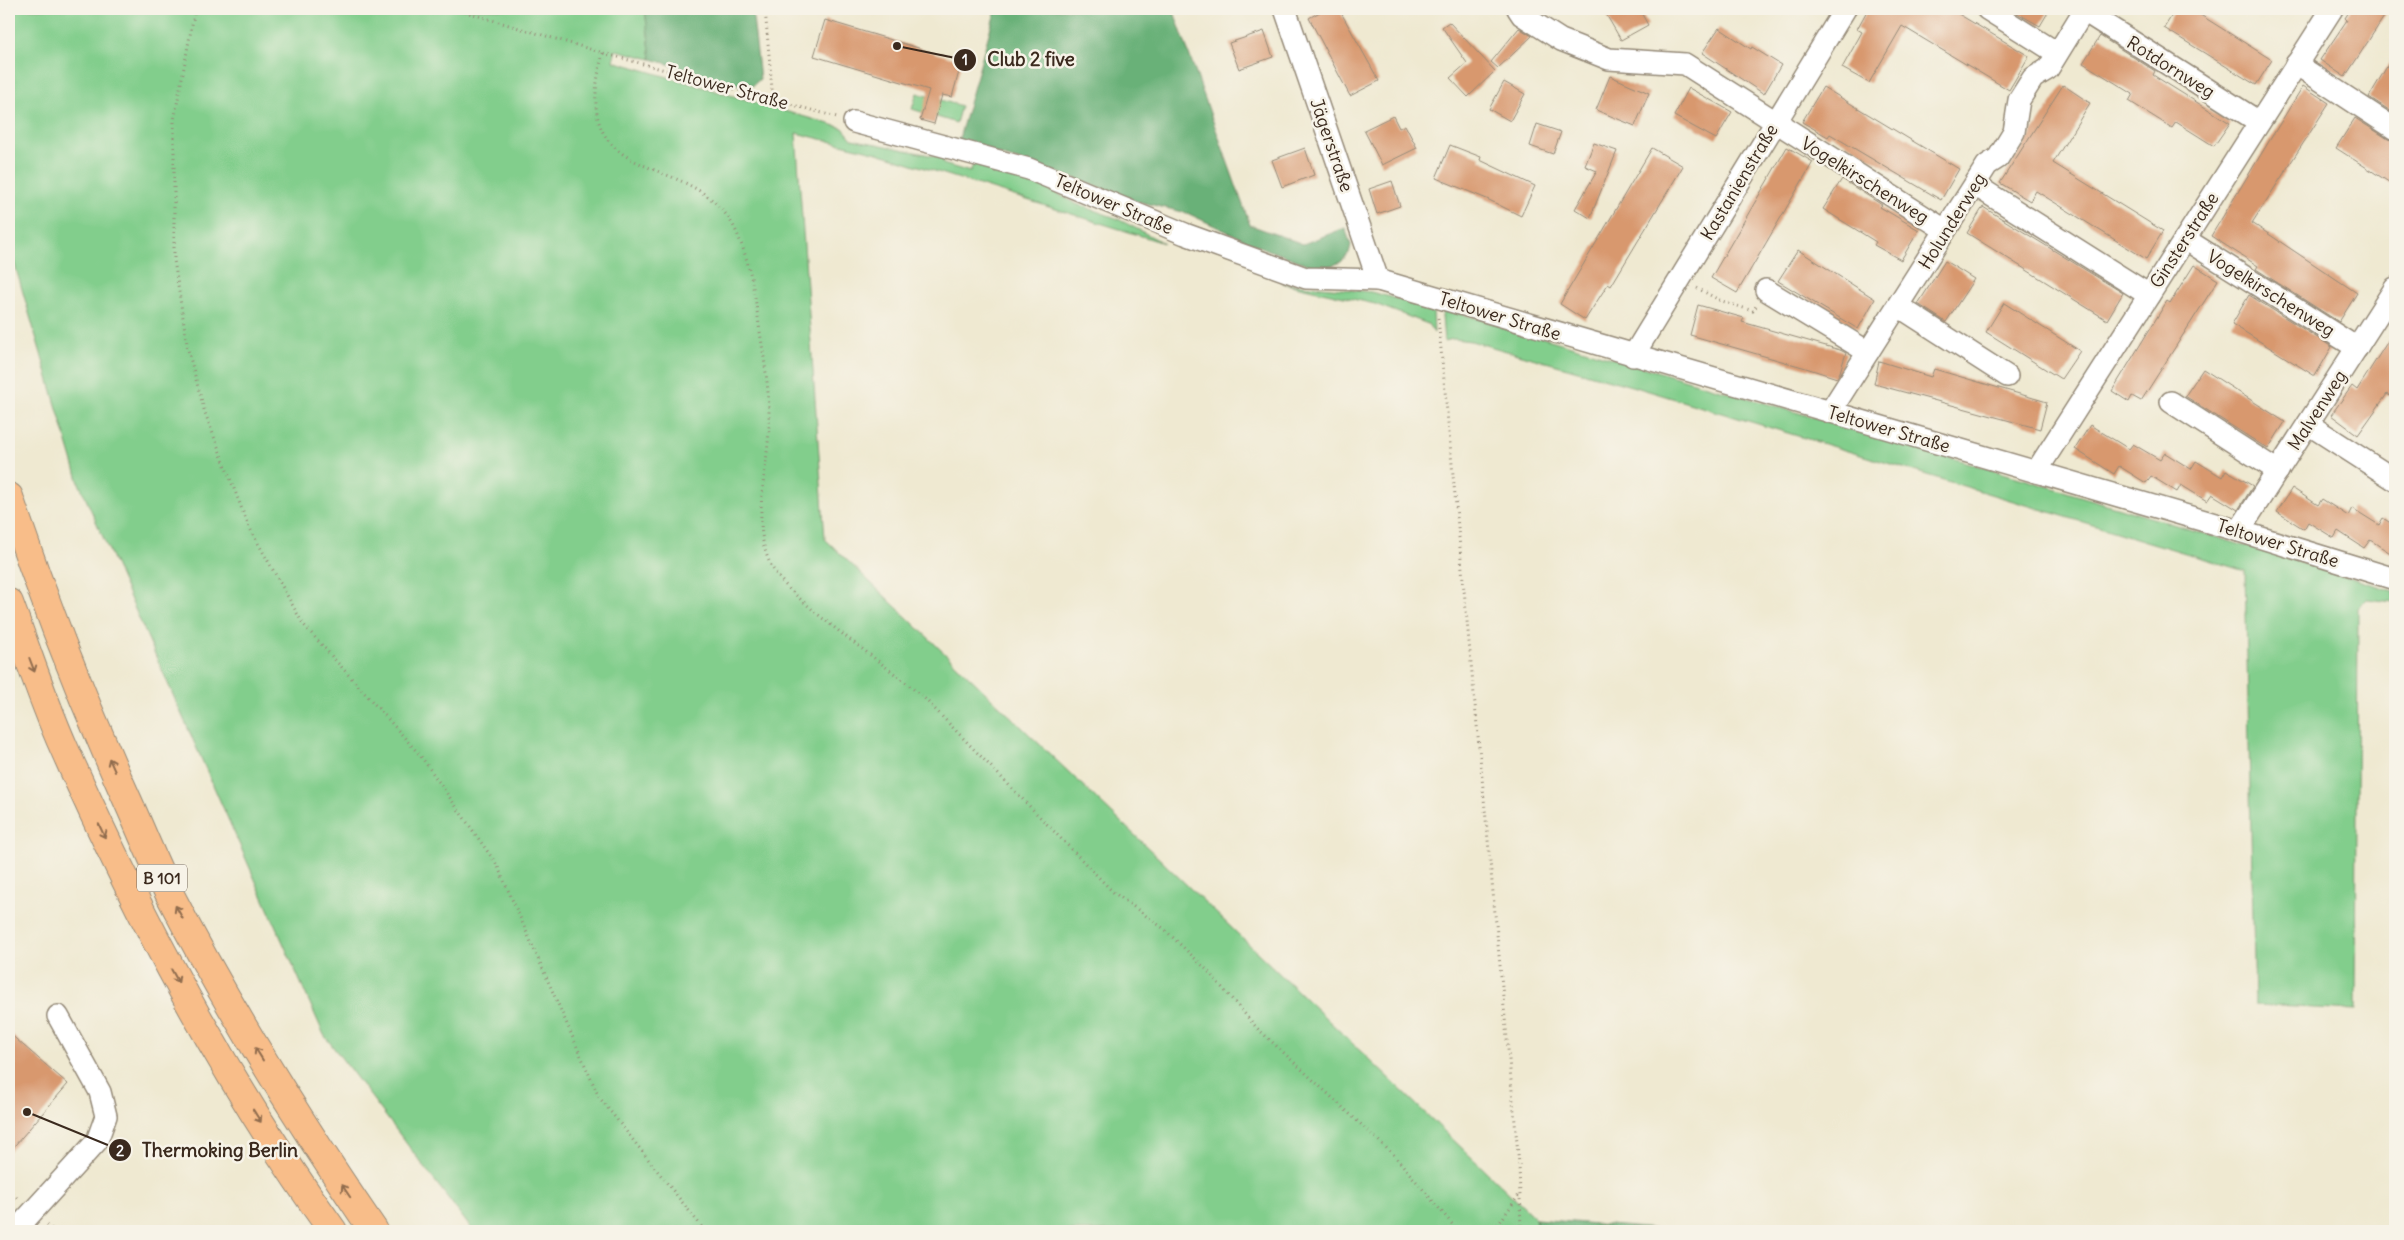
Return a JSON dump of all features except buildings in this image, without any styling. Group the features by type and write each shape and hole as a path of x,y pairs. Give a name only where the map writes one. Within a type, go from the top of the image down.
{"highway":[{"name":"B 101","path":"9,497 29,557 96,731 169,894 243,1029 325,1160 374,1231"},
{"name":"B 101","path":"9,603 63,746 139,910 214,1047 298,1183 333,1231"}],"street":[{"name":"Jägerstraße","path":"1286,9 1378,280"},
{"name":"Vogelkirschenweg","path":"1518,9 1522,15 1561,40 1609,59 1685,64 1946,230"},
{"name":"Kastanienstraße","path":"1633,356 1845,9"},
{"path":"1987,9 2057,53"},
{"name":"Ginsterstraße","path":"2036,472 2332,9"},
{"name":"Holunderweg","path":"1830,412 1987,166 1998,158 2014,132 2019,100 2033,78 2048,69 2084,10"},
{"name":"Rotdornweg","path":"2084,10 2259,122"},
{"path":"2296,64 2395,129"},
{"name":"Teltower Straße","path":"854,122 1029,169 1185,234 1306,278 1378,280 1633,356 2239,531 2395,579"},
{"path":"1975,185 2149,294"},
{"name":"Vogelkirschenweg","path":"2185,239 2357,348"},
{"path":"1766,290 1868,352"},
{"name":"Malvenweg","path":"2239,531 2357,348 2391,302"},
{"path":"1898,306 2007,376"},
{"path":"2171,402 2278,471"},
{"path":"2308,424 2395,480"},
{"path":"11,1231 97,1141 106,1116 100,1092 58,1016"}],"path":[{"path":"195,9 174,120 174,260 188,350 205,414 248,525 303,624 420,755 497,865 599,1097 704,1231"},
{"name":"Teltower Straße","path":"455,9 603,53 854,122"},
{"path":"765,9 773,100"},
{"path":"603,53 597,77 595,111 604,137 622,154 702,192 722,208 735,230 750,268 766,365 769,426 761,521 765,549 774,570 796,595 840,633 894,672 925,699 1113,892 1162,928 1206,969 1257,1028 1394,1155 1458,1231"},
{"path":"1681,279 1719,300 1753,311 1766,290"},
{"path":"1436,297 1515,1125 1521,1231"},
{"path":"1490,1231 1495,1229 1520,1194"}],"green space":[{"path":"9,9 645,9 651,59 616,50 613,61 843,128 852,139 944,158 943,164 970,172 974,163 1039,183 1076,204 1116,218 1164,243 874,152 796,133 825,539 1536,1219 1537,1231 473,1231 324,1035 79,483 9,245"},
{"path":"645,9 752,9 760,79 750,88 651,59"},
{"path":"996,9 1173,9 1250,225 1303,244 1345,228 1351,245 1349,253 1341,262 1331,266 1312,266 1258,246 1187,213 1136,201 1066,175 958,142"},
{"path":"917,93 961,106 956,123 912,109"},
{"path":"1282,283 1371,292 1429,307 1433,312 1434,333 1428,324 1375,304"},
{"path":"1445,309 2037,483 2394,591 2394,602 2367,599 2358,608 2356,1010 2255,1005 2245,571 1642,389 1471,341 1454,339 1444,341 1442,316"},
{"path":"1536,1219 1682,1231 1537,1231"}],"place":[{"name":"Club 2 five","path":"897,46"},
{"name":"Thermoking Berlin","path":"27,1112"}]}
